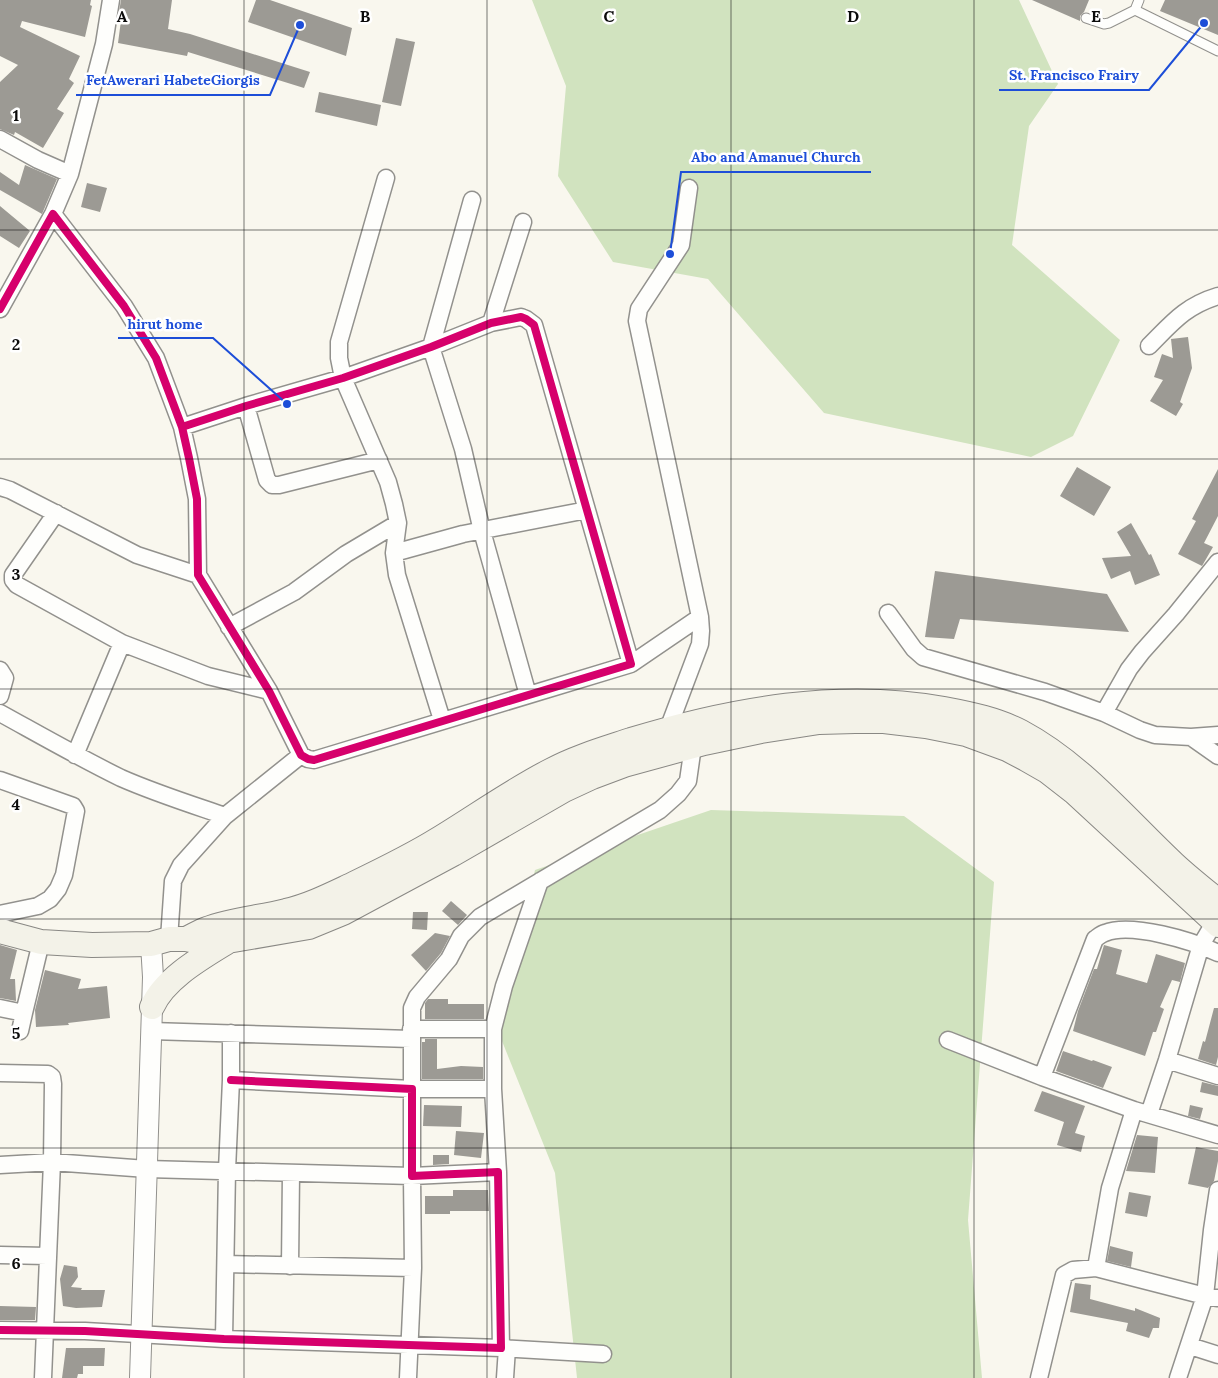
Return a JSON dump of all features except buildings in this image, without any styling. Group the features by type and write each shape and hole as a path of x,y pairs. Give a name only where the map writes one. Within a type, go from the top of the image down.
{"main road":[{"path":"169,941 209,928 313,903 435,841 511,807 564,790 592,777 701,737 761,731 883,711 926,726 966,734 1007,749 1047,771 1074,792 1217,916"},
{"path":"0,931 41,942 92,945 169,941 210,944 309,926 343,912 453,854 511,807 550,771 583,756 668,729 701,737"},
{"path":"152,1007 158,994 198,960 227,942"}],"street":[{"path":"0,308 54,214 70,174 104,44 111,0"},
{"path":"0,138 38,160 70,174"},
{"path":"386,178 339,342 339,358 344,378 388,482 398,524 394,553 397,575 442,720"},
{"path":"668,729 700,644 700,617 637,321 639,308 681,245 689,188"},
{"path":"472,200 431,348 463,449 482,531 528,695"},
{"path":"54,214 124,306 156,358 182,427 197,499 198,575 270,691 301,755 314,760 631,664 700,617"},
{"path":"491,323 524,222"},
{"path":"1149,346 1184,311 1204,300 1218,296"},
{"path":"182,427 246,406 344,378 431,348 491,323 521,317 526,318 534,325 631,664"},
{"path":"246,406 267,480 272,485 279,485 379,460"},
{"path":"0,487 10,490 137,555 198,575"},
{"path":"394,553 463,534 587,510"},
{"path":"56,513 13,575 13,580 17,585 122,643 208,676 270,691"},
{"path":"229,627 294,592 346,554 398,524"},
{"path":"1104,713 1129,669 1218,562"},
{"path":"888,613 914,650 922,657 1044,692 1104,713 1155,735 1191,737 1218,735"},
{"path":"75,755 122,643"},
{"path":"0,670 5,678 0,696"},
{"path":"0,713 75,755 122,778 171,798 225,816"},
{"path":"408,1378 413,1268 411,1034 412,1008 417,996 449,959 461,936 480,917 660,810 678,794 688,781 701,737"},
{"path":"1191,737 1218,756"},
{"path":"140,1378 152,1007 169,941 173,882 181,865 225,816 301,755"},
{"path":"0,780 73,806 76,810 64,875 58,889 50,899 38,906 0,914"},
{"path":"505,1378 498,1172 493,1089 493,1028 504,986 540,881"},
{"path":"1096,1268 1110,1188 1142,1112 1168,1060 1201,945 1217,916"},
{"path":"1042,1077 1095,939 1103,933 1142,930 1201,945 1218,954"},
{"path":"20,1031 41,942"},
{"path":"0,1008 24,1013"},
{"path":"151,1031 411,1034 493,1028"},
{"path":"224,1339 231,1033"},
{"path":"948,1040 1042,1077 1142,1112 1218,1135"},
{"path":"1168,1060 1218,1076"},
{"path":"0,1074 48,1074 52,1077 53,1084 52,1162 42,1378"},
{"path":"231,1080 412,1088 493,1089"},
{"path":"0,1165 52,1162 147,1169 412,1176 498,1172"},
{"path":"290,1266 292,1172"},
{"path":"1178,1378 1211,1297 1212,1230 1218,1190"},
{"path":"0,1255 47,1256"},
{"path":"226,1264 413,1268"},
{"path":"1039,1378 1064,1275 1073,1270 1096,1268 1211,1297"},
{"path":"0,1330 85,1331 224,1339 504,1348 603,1354"},
{"path":"1190,1346 1218,1355"}],"lane":[{"path":"1086,18 1104,24 1110,23 1135,10 1139,0"},
{"path":"1135,10 1218,51"}],"green space":[{"path":"532,0 1019,0 1058,84 1029,126 1012,245 1120,340 1073,436 1031,457 824,413 708,279 613,262 558,176 566,86"},
{"path":"711,810 904,816 994,882 968,1220 982,1378 577,1378 555,1173 498,1031 535,870"}],"cycle path":[{"path":"0,309 53,214 124,306 156,358 182,427 197,499 198,575 269,691 301,755 308,759 314,760 631,664 534,325 526,319 521,317 491,323 431,347 343,378 182,427"},
{"path":"0,1330 85,1331 224,1339 501,1348 498,1172 412,1176 412,1089 231,1080"}],"place":[{"name":"St. Francisco Frairy","path":"1204,23"},
{"name":"FetAwerari HabeteGiorgis","path":"300,25"},
{"name":"Abo and Amanuel Church","path":"670,254"},
{"name":"hirut home","path":"287,404"}]}
